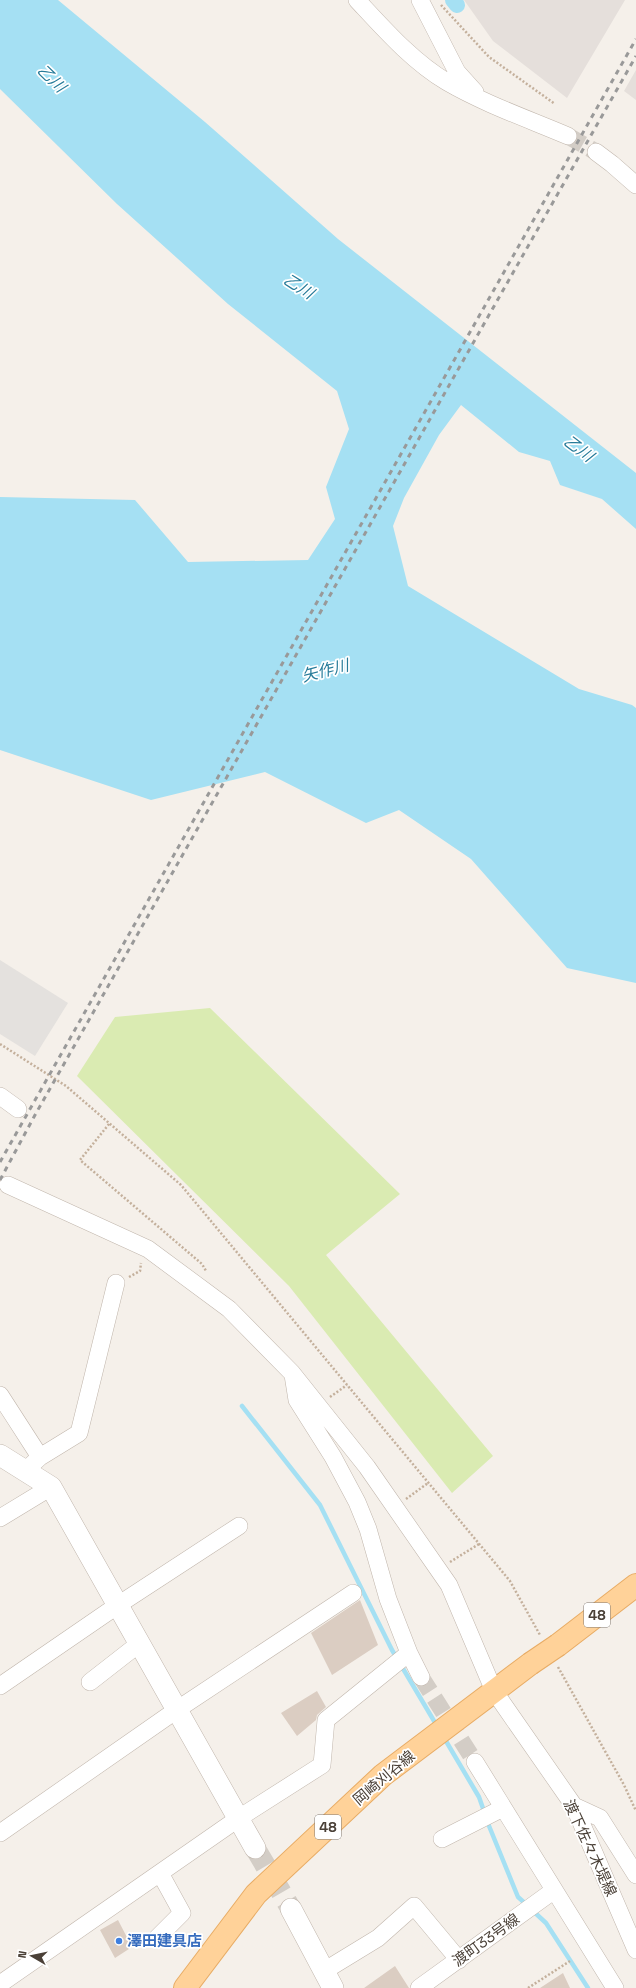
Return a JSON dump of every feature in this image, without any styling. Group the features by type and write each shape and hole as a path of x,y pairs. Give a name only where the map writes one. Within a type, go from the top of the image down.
{"main road":[{"name":"48","path":"551,1648 636,1585"},
{"name":"岡崎刈谷線","path":"185,1988 256,1894 383,1776 551,1648"}],"street":[{"path":"357,0 423,65 447,82 482,99 568,136"},
{"path":"420,0 457,72 482,99"},
{"path":"596,152 636,185"},
{"path":"0,1096 18,1109"},
{"name":"渡下佐々木堤線","path":"8,1185 143,1246 229,1310 292,1373 367,1467 449,1586 494,1691 574,1806 636,1950"},
{"path":"25,1471 40,1456 79,1433 116,1283"},
{"path":"292,1373 297,1400 333,1457 357,1502 368,1529 388,1599 409,1653 421,1677"},
{"path":"0,1395 40,1456"},
{"path":"0,1455 51,1487 178,1709 255,1848"},
{"path":"0,1518 51,1487"},
{"path":"0,1686 118,1605 239,1526"},
{"path":"0,1833 178,1709 353,1593"},
{"path":"90,1682 140,1643"},
{"path":"0,1984 239,1818 322,1765 326,1720 409,1653"},
{"path":"475,1762 553,1891 615,1988"},
{"path":"574,1806 600,1818 636,1875"},
{"path":"442,1839 503,1808"},
{"path":"157,1938 182,1913 160,1873"},
{"name":"渡町33号線","path":"419,1988 439,1982 459,1960 553,1891"},
{"path":"290,1909 329,1979 414,1906 459,1960"}],"path":[{"path":"437,0 489,57 555,104"},
{"path":"0,1044 66,1086 180,1185 428,1482 510,1581 551,1648 624,1785 636,1811"},
{"path":"109,1124 80,1160 202,1264 210,1277"},
{"path":"116,1283 140,1271 143,1246"},
{"path":"318,1406 347,1385"},
{"path":"395,1507 428,1482"},
{"path":"437,1569 479,1544"},
{"path":"528,1988 570,1961"}],"shaded area":[{"path":"464,0 625,0 567,98 493,41"},
{"path":"636,70 636,100 624,91"},
{"path":"0,960 68,1003 35,1056 0,1034"}],"green space":[{"path":"210,1008 400,1194 326,1255 493,1456 452,1493 289,1286 77,1076 115,1017"}],"water":[{"path":"0,0 58,0 205,122 338,239 636,473 636,529 602,499 560,485 550,461 519,452 461,405 439,435 404,498 393,526 408,586 579,689 632,705 636,708 636,983 567,968 471,859 399,810 366,823 265,772 151,800 0,750 0,497 135,500 188,562 308,560 335,519 326,487 349,429 337,391 228,304 117,204 0,89"}],"building":[{"path":"360,1600 378,1645 332,1675 311,1633"},
{"path":"317,1691 326,1707 317,1715 316,1720 297,1736 281,1713"},
{"path":"118,1920 132,1947 115,1958 100,1930"},
{"path":"395,1966 409,1988 364,1988"},
{"path":"563,1973 570,1988 540,1988"}],"waterway":[{"path":"453,0 457,5"},
{"path":"242,1406 320,1505 392,1650 437,1726"},
{"path":"443,1736 479,1797 485,1814"},
{"path":"487,1821 518,1897 527,1905"},
{"path":"532,1910 546,1923 588,1988"}],"tunnel":[{"path":"568,136 596,152"},
{"path":"421,1677 475,1762"},
{"path":"255,1848 291,1909"}],"railway":[{"path":"0,1162 636,39"},
{"path":"0,1180 35,1115 636,56"}],"place":[{"name":"澤田建具店","path":"119,1941"}],"water label":[{"name":"乙川","path":"52,78"},
{"name":"乙川","path":"299,286"},
{"name":"乙川","path":"579,448"},
{"name":"矢作川","path":"325,670"}]}
